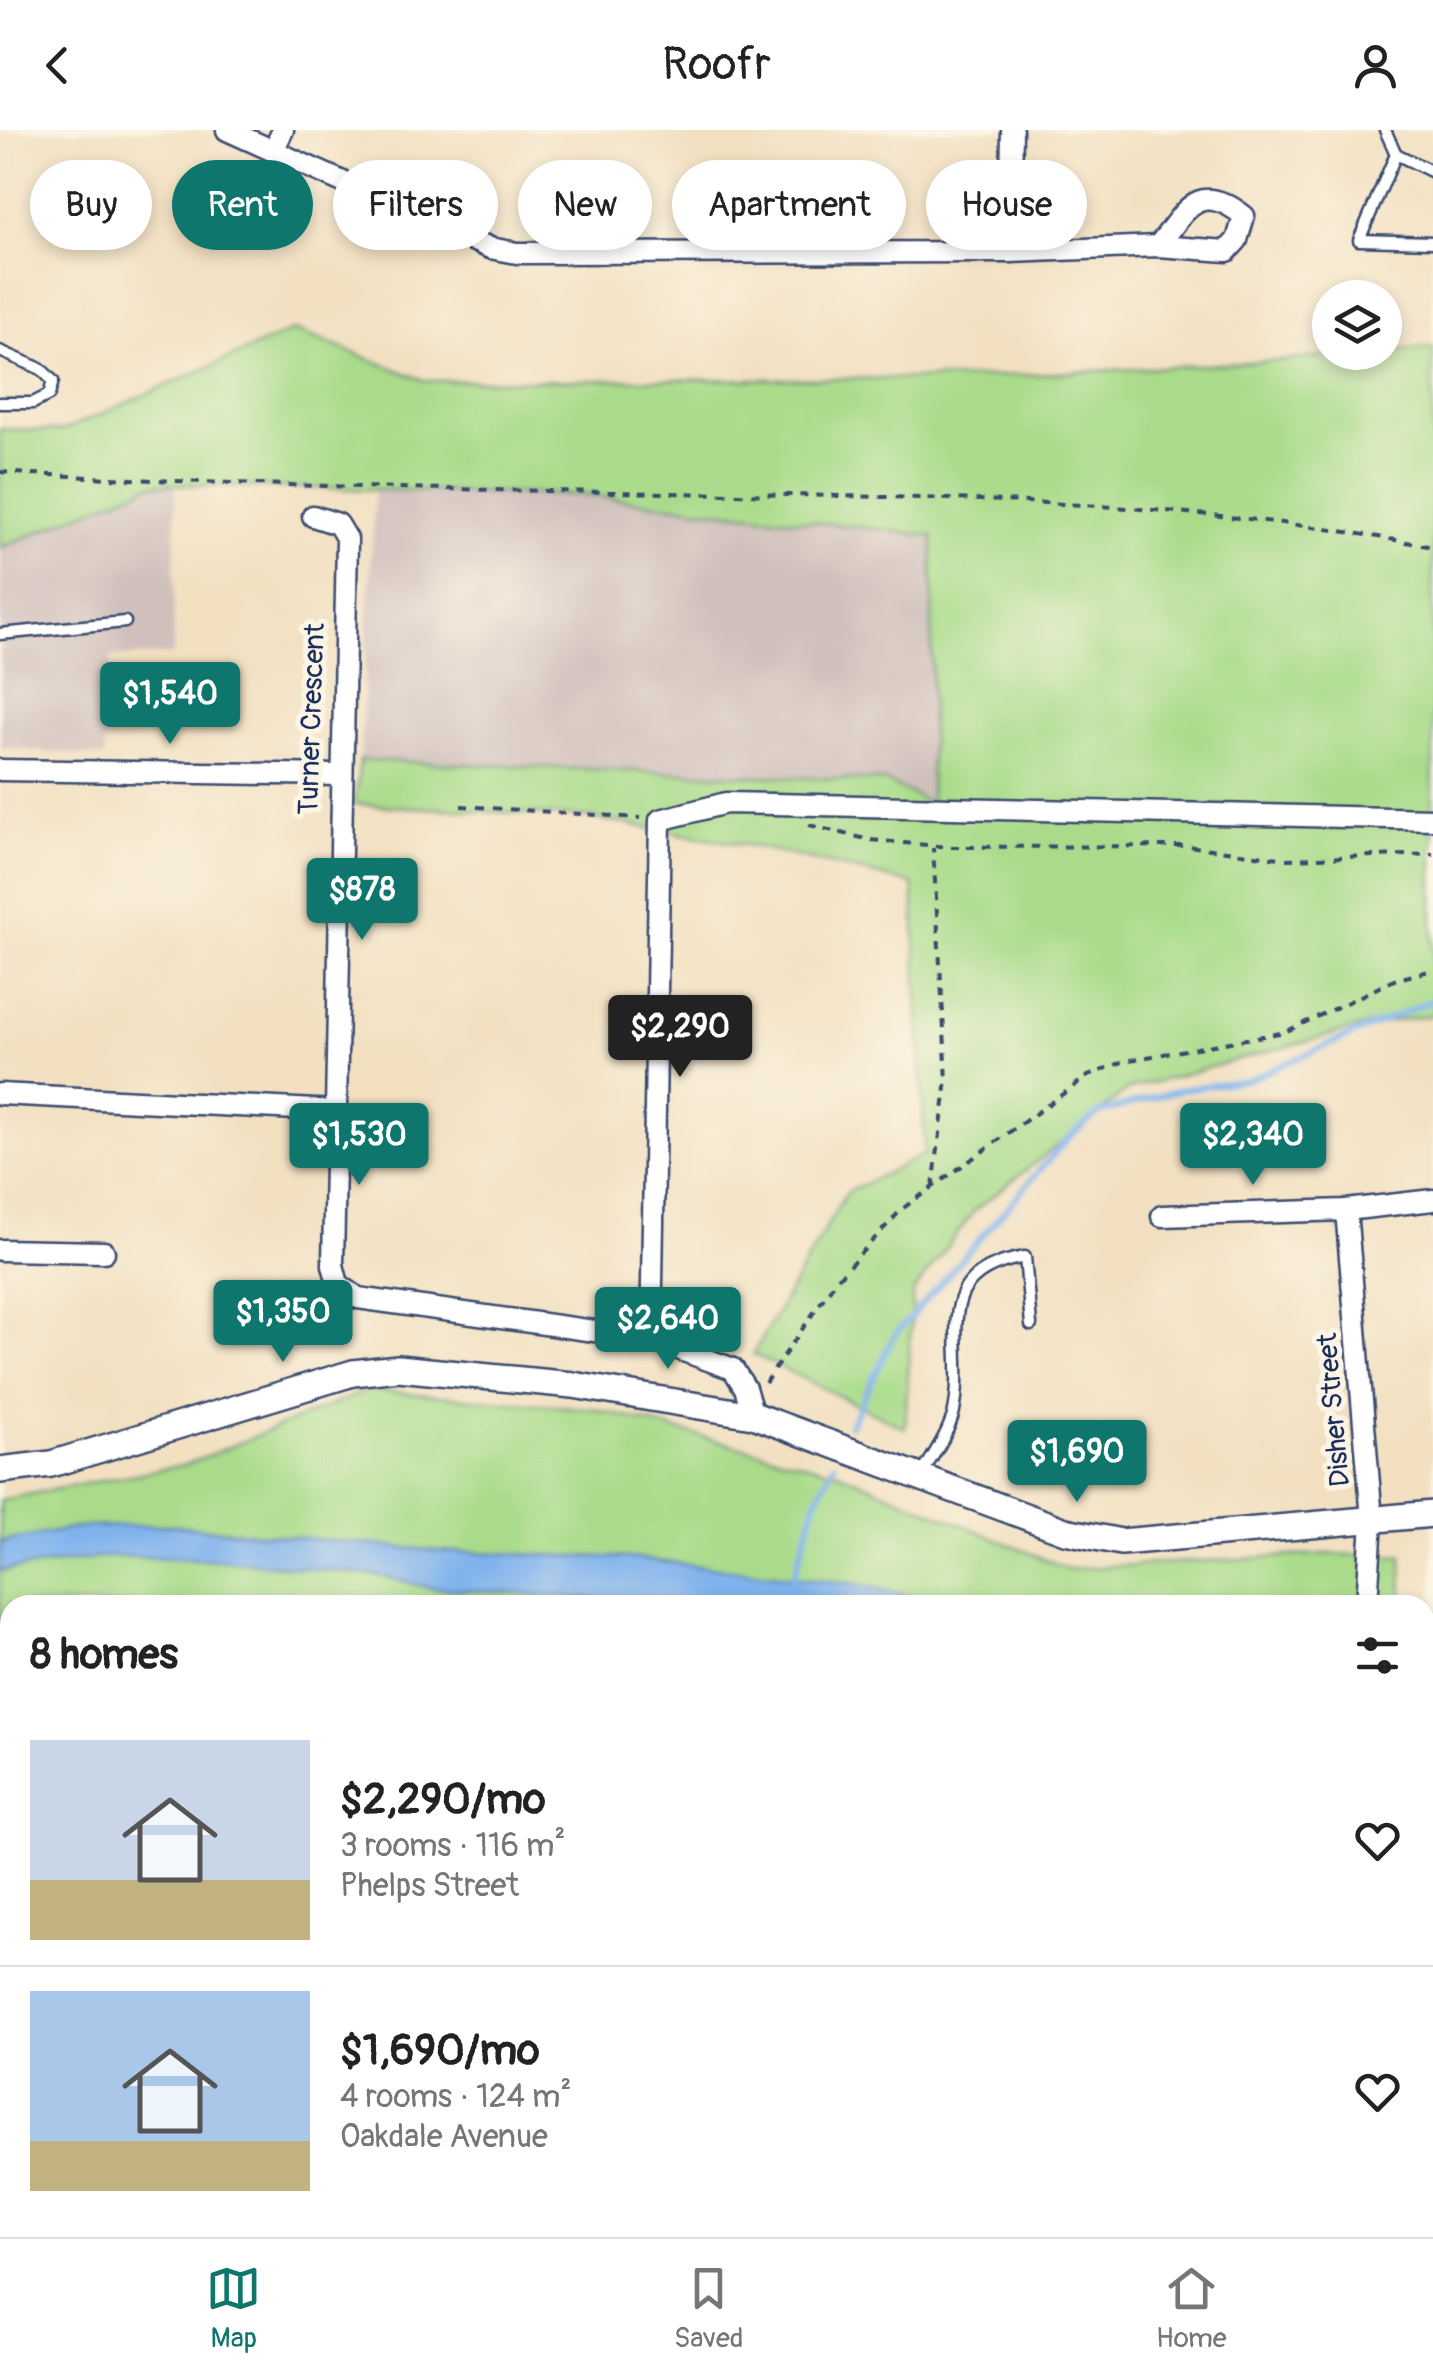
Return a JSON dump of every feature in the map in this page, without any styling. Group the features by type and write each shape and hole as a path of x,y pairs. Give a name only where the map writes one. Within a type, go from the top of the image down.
{"street":[{"path":"227,130 490,248 517,253 1010,252 1158,246"},
{"path":"273,152 283,130"},
{"path":"1010,252 1012,130"},
{"name":"Turner Crescent","path":"313,516 338,524 347,539 339,774 332,1265 338,1284 358,1298 650,1339 733,1369 745,1388 753,1415"},
{"path":"0,770 339,774"},
{"path":"650,1339 660,820 726,803 1433,819"},
{"path":"0,1094 336,1111"},
{"path":"1162,1216 1346,1210 1433,1200"},
{"name":"Disher Street","path":"1346,1210 1372,1519 1368,1595"},
{"path":"0,1250 104,1252"},
{"path":"0,1470 51,1464 353,1373 398,1368 573,1384 753,1415 922,1474 1065,1531 1120,1542 1433,1514"}],"lane":[{"path":"1385,130 1396,154 1433,172"},
{"path":"1396,154 1359,240 1433,242"},
{"path":"0,351 42,369 53,381 49,395 33,403 0,403"},
{"path":"0,634 125,622"},
{"path":"922,1474 954,1412 958,1307 966,1284 990,1263 1025,1257 1031,1325"}],"path":[{"path":"0,472 213,485 953,498 1206,515 1433,547"},
{"path":"461,806 660,820"},
{"path":"802,823 870,840 933,846 1182,846 1286,859 1433,854"},
{"path":"932,1187 948,1087 933,846"},
{"path":"753,1415 765,1383 837,1279 890,1220 1105,1067 1285,1032 1394,980 1433,970"}],"shaded area":[{"path":"153,484 176,485 173,655 111,657 104,757 0,747 0,548"},
{"path":"375,489 583,495 934,535 930,804 885,781 360,760"}],"green space":[{"path":"294,330 426,381 965,378 1312,358 1312,370 1402,370 1402,350 1433,347 1433,1015 1368,1025 1129,1089 975,1210 913,1292 905,1428 753,1354 846,1193 925,1154 913,884 762,848 587,817 355,804 360,760 885,781 930,803 933,536 583,495 153,484 0,548 0,429 62,431"},
{"path":"368,1390 595,1409 838,1472 1068,1569 1324,1554 1402,1556 1403,1595 0,1595 0,1500 188,1464"}],"water":[{"path":"171,1525 438,1551 630,1558 857,1584 906,1595 540,1595 431,1588 381,1576 227,1560 113,1556 0,1571 0,1542 81,1527"}],"waterway":[{"path":"850,1425 894,1336 1068,1138 1099,1113 1184,1089 1247,1080 1433,1000"},
{"path":"793,1579 817,1499 834,1464"}]}
